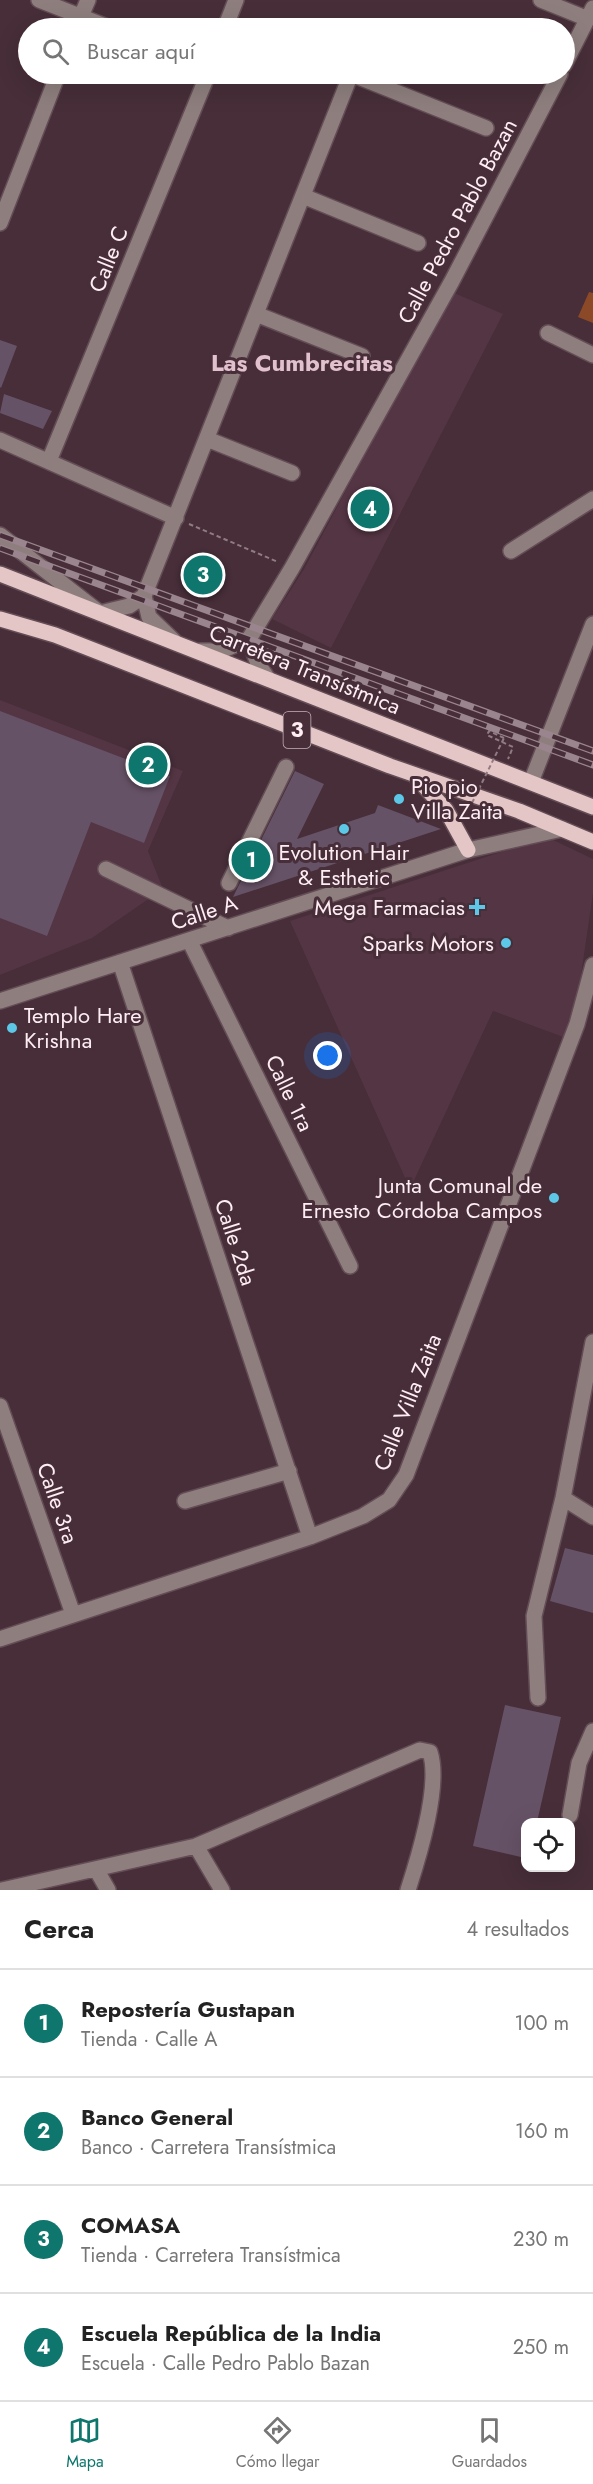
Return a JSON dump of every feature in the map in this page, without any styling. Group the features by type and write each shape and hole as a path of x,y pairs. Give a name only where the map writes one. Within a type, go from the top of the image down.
{"main road":[{"name":"Carretera Transístmica","path":"0,574 593,807"},
{"name":"3","path":"0,619 55,635 414,775 471,793 593,842"},
{"path":"414,775 446,810 468,850"}],"street":[{"path":"39,0 70,18"},
{"path":"80,18 88,0"},
{"path":"229,18 236,0"},
{"path":"541,0 591,14 575,44"},
{"path":"0,223 54,84"},
{"name":"Calle C","path":"49,461 204,84"},
{"path":"0,535 100,613 129,606 144,596 347,84"},
{"path":"376,84 486,128"},
{"name":"Calle Pedro Pablo Bazan","path":"249,639 292,568 452,281 555,84"},
{"path":"303,196 418,243"},
{"path":"256,314 362,356"},
{"path":"548,333 593,355"},
{"path":"207,439 292,472"},
{"path":"0,440 176,518"},
{"path":"511,550 593,499"},
{"path":"144,596 149,617 174,641"},
{"path":"531,782 593,624"},
{"path":"200,651 221,651 249,639 258,664 268,679"},
{"path":"229,883 286,767"},
{"name":"Calle A","path":"0,1001 468,850 562,829"},
{"path":"106,869 228,928"},
{"name":"Calle 1ra","path":"189,940 350,1266"},
{"name":"Calle 2da","path":"120,962 310,1537"},
{"name":"Calle Villa Zaita","path":"0,1639 310,1537 363,1516 389,1500 406,1475 577,1024 593,965"},
{"path":"538,1698 534,1616 563,1498 593,1342"},
{"name":"Calle 3ra","path":"0,1406 73,1614"},
{"path":"185,1501 289,1471"},
{"path":"563,1498 593,1517"},
{"path":"570,1815 579,1763 593,1731"},
{"path":"2,1890 196,1846 420,1750 430,1752 435,1766 424,1837 408,1890"},
{"path":"196,1846 222,1890"},
{"path":"96,1869 108,1890"}],"path":[{"path":"176,518 292,568"},
{"path":"472,803 504,738 489,731 487,735 513,747"}],"shaded area":[{"path":"452,292 503,314 331,648 272,619 304,569"},
{"path":"589,292 593,293 593,323 578,317"},
{"path":"0,700 183,771 148,851 163,889 92,938 0,975"},
{"path":"547,837 593,859 593,893 579,989 563,1037 493,1011 410,1189 290,921"}],"building":[{"path":"0,340 17,346 1,388 0,387"},
{"path":"4,394 52,411 43,429 0,413"},
{"path":"0,711 170,776 144,843 91,822 47,936 0,918"},
{"path":"295,771 324,784 297,839 375,813 378,805 441,829 233,897"},
{"path":"565,1548 593,1555 593,1613 550,1601"},
{"path":"505,1705 561,1717 538,1818 521,1818 521,1857 473,1846"}],"railway":[{"path":"0,535 593,751"},
{"path":"0,548 593,765"}],"place":[{"name":"Escuela República de la India","path":"370,509"},
{"name":"COMASA","path":"203,575"},
{"name":"Banco General","path":"148,765"},
{"name":"Pio pio Villa Zaita","path":"399,799"},
{"name":"Evolution Hair & Esthetic","path":"344,829"},
{"name":"Repostería Gustapan","path":"251,860"},
{"name":"Mega Farmacias","path":"477,907"},
{"name":"Sparks Motors","path":"506,943"},
{"name":"Templo Hare Krishna","path":"12,1028"},
{"name":"Junta Comunal de Ernesto Córdoba Campos","path":"554,1198"}],"district":[{"name":"Las Cumbrecitas","path":"302,363"}]}
